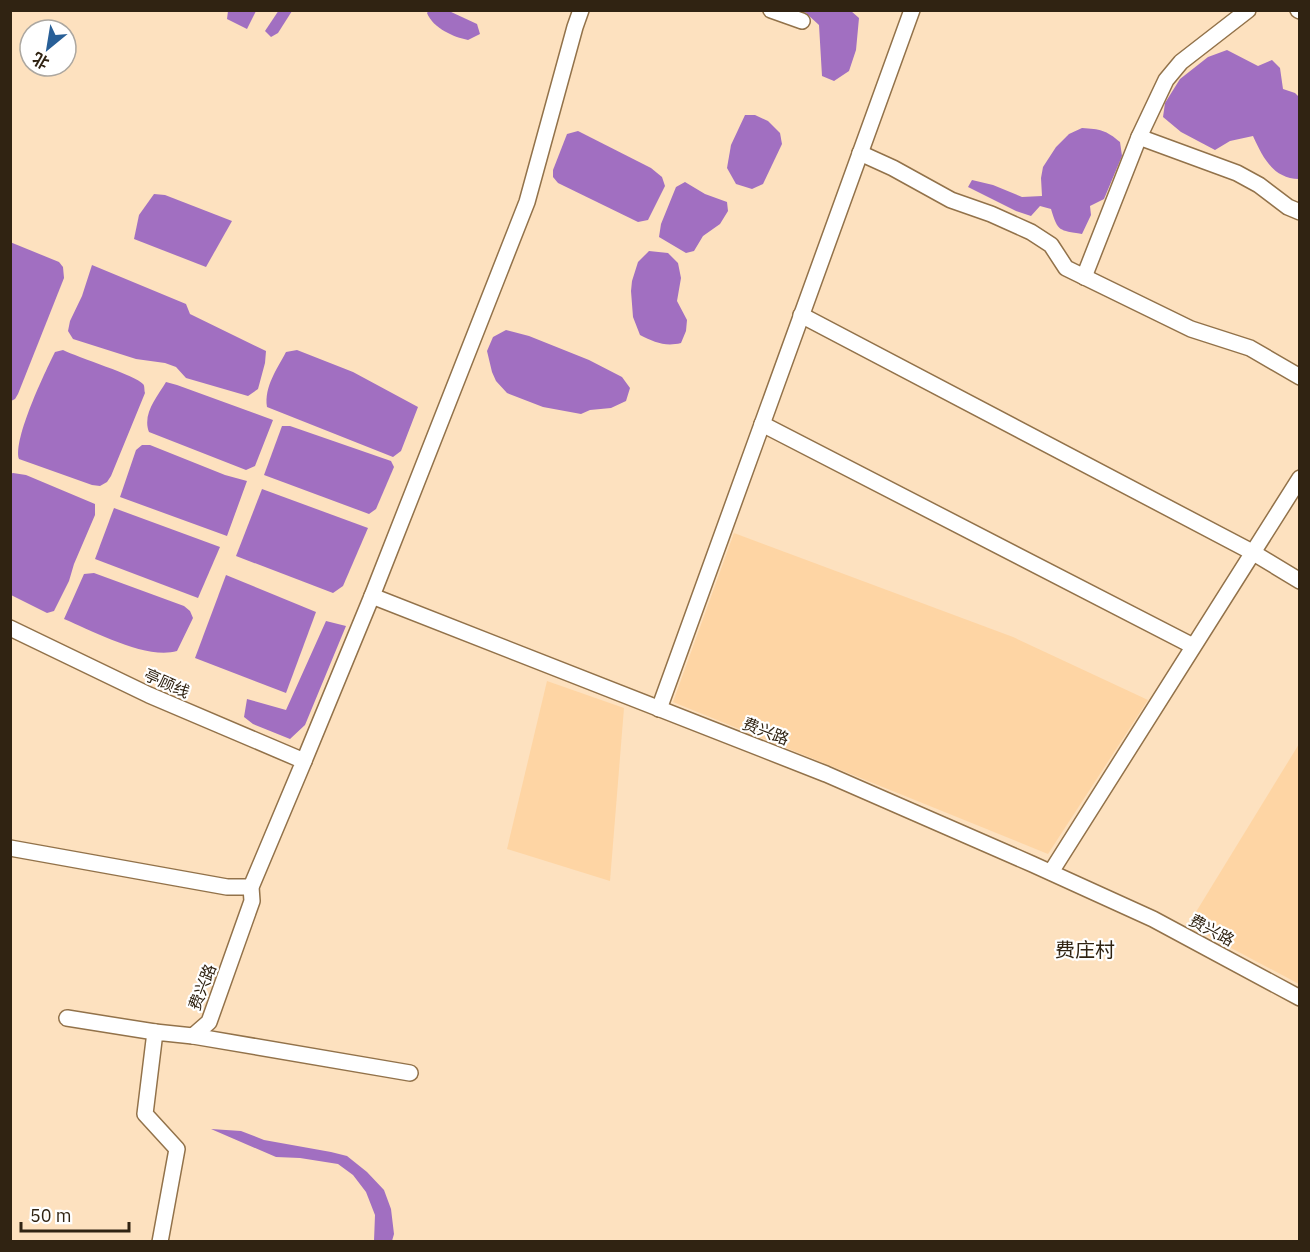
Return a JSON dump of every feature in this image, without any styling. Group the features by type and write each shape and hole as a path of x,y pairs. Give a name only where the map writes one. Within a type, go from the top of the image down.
{"street":[{"path":"372,596 527,202 581,10"},
{"path":"771,10 802,21"},
{"path":"659,709 912,10"},
{"path":"1084,277 1139,137 1166,80 1180,62 1248,10"},
{"path":"1139,137 1237,173 1299,212"},
{"path":"860,153 893,168 951,200 991,214 1031,232 1051,245 1066,268 1191,329 1250,348 1299,377"},
{"path":"801,315 1252,552 1299,582"},
{"path":"762,424 1193,646"},
{"path":"1051,872 1299,478"},
{"name":"费兴路","path":"193,1036 209,1022 252,901 251,887 372,596 826,774 1051,872 1153,920 1299,998"},
{"name":"亭顾线","path":"10,628 302,765"},
{"path":"10,848 227,887 251,887"},
{"path":"67,1018 193,1036 410,1073"},
{"path":"154,1032 145,1114 177,1149 160,1242"}],"shaded area":[{"path":"228,10 256,11 247,29 227,19"},
{"path":"279,10 292,11 278,33 271,37 265,31"},
{"path":"429,10 449,11 477,24 480,34 468,40 456,37 434,23 427,13"},
{"path":"799,11 851,11 859,18 856,50 849,71 834,81 822,76 819,25 806,13"},
{"path":"1227,50 1258,66 1272,60 1280,68 1283,89 1299,97 1299,179 1290,178 1276,171 1265,159 1253,136 1230,141 1215,150 1181,132 1163,117 1165,103 1180,79 1208,57"},
{"path":"745,115 755,115 768,121 780,133 782,144 763,184 752,189 736,184 727,168 731,145"},
{"path":"1082,128 1098,130 1111,135 1120,142 1122,156 1104,199 1090,206 1091,215 1082,234 1061,229 1051,209 1040,206 1031,216 968,187 972,180 993,185 1022,197 1042,196 1043,167 1056,147 1069,134"},
{"path":"578,131 651,168 662,177 665,186 648,220 638,222 558,183 553,177 553,170 567,134"},
{"path":"685,182 705,194 727,202 728,211 720,224 703,236 694,251 686,253 659,237 661,224 676,187"},
{"path":"154,194 165,195 232,221 206,267 134,239 139,215"},
{"path":"10,242 59,262 63,267 64,278 18,394 11,401"},
{"path":"649,251 668,253 678,263 681,278 677,301 687,320 686,331 681,343 660,343 640,335 633,317 632,281 638,262"},
{"path":"92,265 186,304 190,314 266,351 258,389 248,396 186,378 176,367 165,363 136,359 73,339 68,331 70,321 82,296"},
{"path":"506,330 529,336 589,360 622,377 630,388 626,401 611,408 590,410 581,414 543,407 507,393 496,381 487,351 493,337"},
{"path":"63,350 130,376 144,386 145,393 111,476 100,486 19,459 18,449 31,406 55,352"},
{"path":"297,350 353,372 418,407 401,451 393,457 267,407 267,392 275,372 286,352"},
{"path":"166,382 273,420 255,466 246,470 149,432 147,419 149,412"},
{"path":"282,426 290,426 391,461 394,467 376,509 369,514 264,475"},
{"path":"142,445 150,445 225,475 247,481 227,536 120,497 136,450"},
{"path":"10,474 26,475 95,504 95,515 69,581 54,611 47,613 11,595"},
{"path":"262,489 368,528 343,586 333,593 236,556"},
{"path":"114,508 220,547 198,598 95,559"},
{"path":"734,533 1013,637 1148,700 1048,854 673,702"},
{"path":"94,573 184,606 190,611 193,618 177,651 164,653 135,648 64,619 84,574"},
{"path":"226,575 316,612 286,693 195,658"},
{"path":"326,621 346,626 305,725 290,739 253,724 244,717 247,699 286,710"},
{"path":"547,681 624,708 610,881 507,849"},
{"path":"1299,744 1299,984 1188,925"},
{"path":"211,1129 241,1131 264,1140 347,1156 384,1190 391,1209 394,1234 392,1241 374,1241 375,1215 366,1192 353,1175 338,1164 276,1157"}],"district":[{"name":"费庄村","path":"1085,950"}]}
